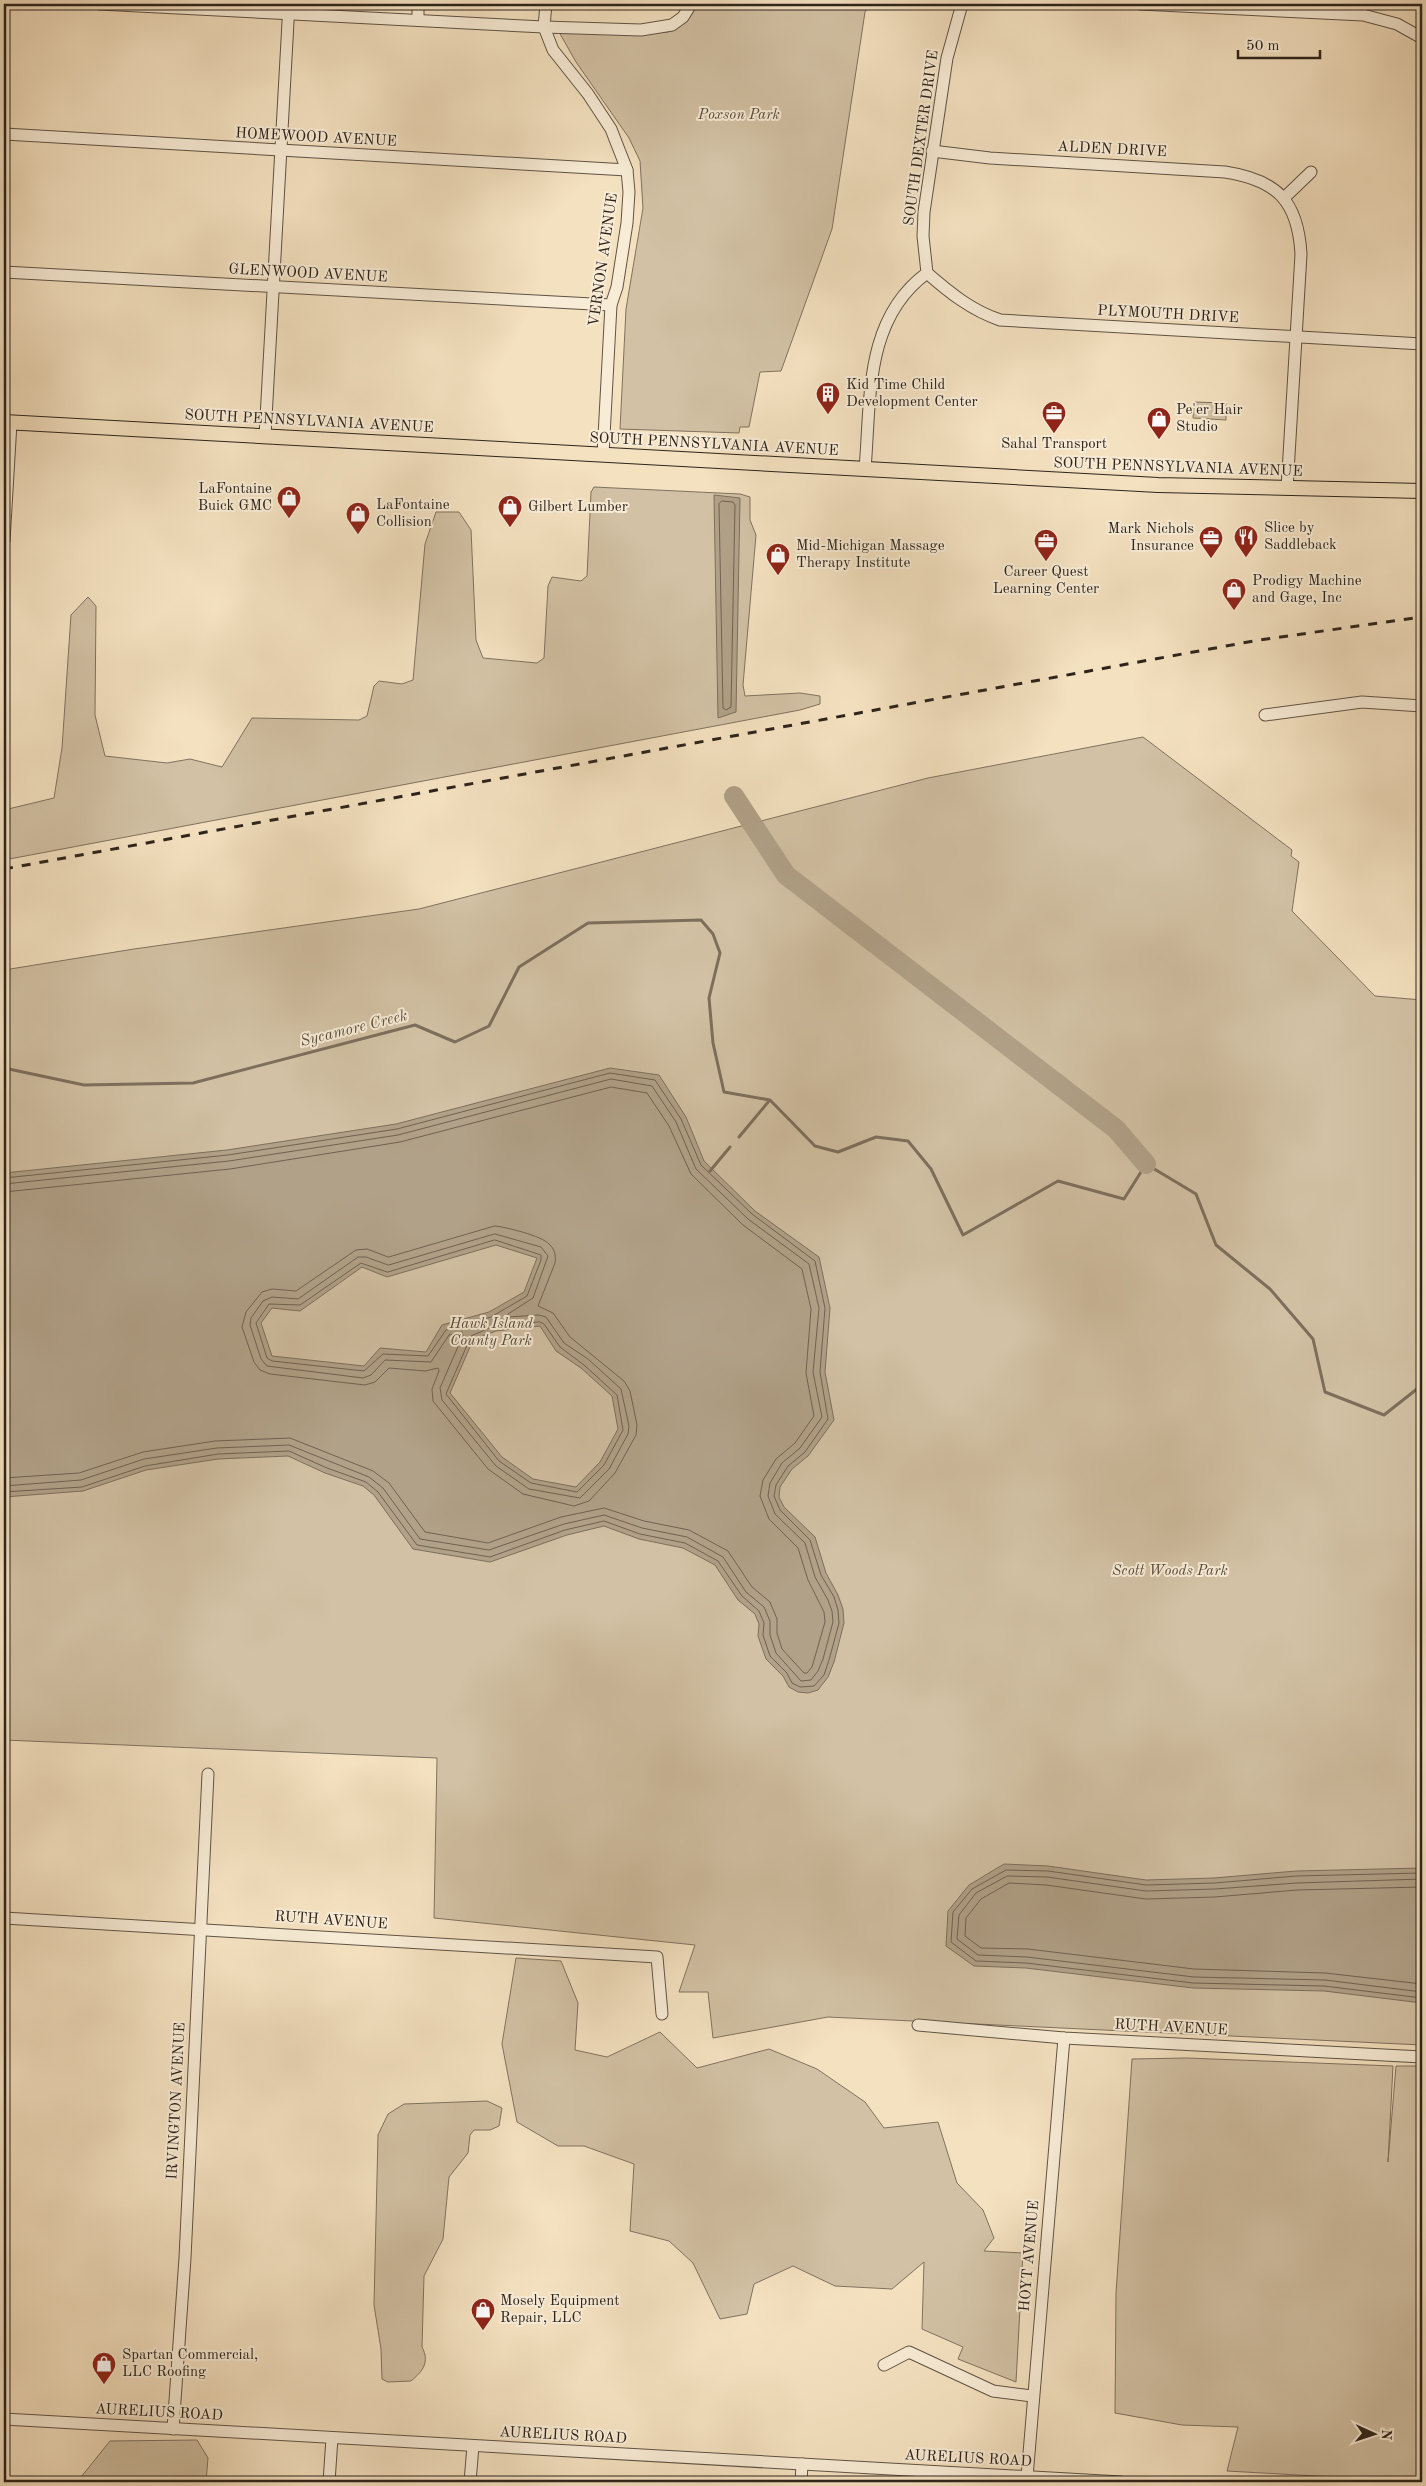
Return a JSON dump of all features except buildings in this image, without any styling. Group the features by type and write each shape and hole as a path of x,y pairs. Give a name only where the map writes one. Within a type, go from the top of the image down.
{"main road":[{"name":"SOUTH PENNSYLVANIA AVENUE","path":"7,423 1158,485 1422,491"}],"street":[{"path":"99,4 289,9 418,20 544,27 658,28 672,25 683,17 691,4"},
{"path":"418,4 418,20"},
{"name":"VERNON AVENUE","path":"546,4 544,27 553,50 588,94 611,129 627,170 629,192 627,223 617,286 611,305 603,455"},
{"name":"SOUTH DEXTER DRIVE","path":"927,273 923,236 924,212 947,58 962,4"},
{"path":"1140,4 1196,5 1363,15 1397,24 1422,38"},
{"path":"266,436 289,9"},
{"name":"HOMEWOOD AVENUE","path":"4,134 627,170"},
{"name":"ALDEN DRIVE","path":"932,151 990,158 1225,172 1259,180 1272,186 1284,198"},
{"path":"1286,489 1300,240 1284,198 1311,172"},
{"name":"GLENWOOD AVENUE","path":"4,272 611,305"},
{"path":"865,469 872,373 877,346 898,301 910,286 927,273"},
{"name":"PLYMOUTH DRIVE","path":"927,273 978,312 1000,320 1422,344"},
{"path":"4,540 7,423"},
{"path":"1265,716 1362,702 1422,706"},
{"name":"IRVINGTON AVENUE","path":"173,2429 185,2258 187,2174 202,1928 208,1774"},
{"name":"RUTH AVENUE","path":"4,1918 202,1928 657,1957 662,2014"},
{"name":"RUTH AVENUE","path":"918,2025 1064,2038 1422,2057"},
{"name":"HOYT AVENUE","path":"1027,2477 1032,2396 1064,2038"},
{"path":"884,2364 908,2352 993,2391 1032,2396"},
{"name":"AURELIUS ROAD","path":"4,2420 1122,2482"},
{"path":"329,2482 332,2438"},
{"path":"470,2482 472,2446"},
{"path":"801,2482 802,2464"}],"green space":[{"name":"Poxson Park","path":"696,4 870,4 865,12 832,229 781,371 760,372 749,427 740,427 739,433 620,429 626,309 643,208 640,161 629,138 576,62 559,32 668,32 685,22 692,14"},
{"path":"1194,402 1226,403 1226,420 1193,418"},
{"path":"594,487 740,494 750,497 750,520 756,535 743,685 745,696 800,693 820,696 820,704 800,710 4,860 4,810 54,798 62,748 71,615 88,597 96,606 95,715 105,756 167,763 190,759 222,767 252,718 359,720 367,716 374,686 379,681 402,684 413,680 425,544 436,512 459,512 471,530 476,640 483,658 537,663 544,658 548,586 552,577 581,581 587,576 591,492"},
{"path":"1143,737 1292,850 1291,856 1299,862 1292,911 1375,996 1422,1000 1422,2045 828,2017 713,2038 708,1992 679,1992 695,1945 434,1918 437,1758 4,1740 4,970 134,949 419,909 928,778"},
{"path":"516,1958 561,1961 578,2003 575,2050 607,2057 660,2032 697,2068 769,2049 817,2069 865,2102 884,2128 938,2122 957,2183 983,2210 994,2238 984,2251 1023,2253 1016,2382 958,2359 963,2347 922,2329 924,2262 892,2289 835,2286 793,2266 754,2284 747,2314 720,2319 693,2263 669,2241 630,2231 634,2164 584,2146 558,2146 517,2122 502,2044"},
{"path":"1187,2058 1393,2066 1388,2162 1396,2066 1422,2066 1422,2482 1227,2471 1238,2427 1182,2425 1115,2413 1116,2293 1132,2059"},
{"path":"487,2101 502,2108 499,2126 490,2130 474,2130 470,2135 468,2153 449,2177 443,2239 424,2276 422,2347 425,2357 424,2366 411,2381 388,2382 382,2379 381,2349 374,2305 378,2135 388,2114 404,2104"},
{"path":"197,2440 208,2458 206,2482 77,2482 110,2441"}],"water":[{"path":"714,495 740,498 736,712 718,718"},
{"path":"610,1068 659,1075 686,1117 704,1161 755,1211 819,1257 830,1308 825,1372 834,1420 808,1456 792,1469 780,1487 779,1497 784,1507 815,1537 826,1573 843,1609 844,1623 834,1662 828,1677 818,1690 808,1693 798,1692 789,1687 783,1676 766,1659 758,1636 759,1624 755,1614 738,1600 715,1565 683,1548 639,1539 604,1526 567,1535 490,1562 413,1549 374,1495 363,1486 325,1473 288,1456 218,1459 146,1470 83,1491 4,1497 4,1173 227,1150 396,1124","holes":["496,1245 537,1258 524,1292 489,1312 442,1325 426,1352 380,1348 364,1366 272,1356 261,1323 272,1308 300,1311 362,1267 387,1277","540,1326 556,1351 581,1368 612,1396 618,1429 600,1462 576,1487 533,1479 502,1457 450,1393 473,1340 496,1331"]},
{"path":"1004,1864 1048,1866 1146,1880 1214,1878 1296,1871 1422,1868 1422,2003 1324,1991 1193,1988 1026,1968 974,1966 946,1946 948,1911 969,1885"}],"waterway":[{"path":"734,796 786,875 1116,1129 1146,1164"},
{"name":"Sycamore Creek","path":"4,1068 84,1085 193,1083 415,1025 455,1042 489,1026 519,967 588,923 701,920 713,934 720,953 709,998 713,1043 724,1092 770,1100 815,1146 838,1152 876,1137 908,1141 931,1169 963,1235 1058,1181 1124,1199 1146,1164 1196,1194 1216,1245 1270,1289 1313,1339 1325,1392 1384,1415 1422,1385"},
{"path":"739,1137 769,1101"},
{"path":"710,1171 730,1147"}],"railway":[{"path":"4,869 1259,640 1422,617"}],"place":[{"name":"Kid Time Child Development Center","path":"828,415"},
{"name":"Sahal Transport","path":"1054,434"},
{"name":"Pe'er Hair Studio","path":"1159,440"},
{"name":"LaFontaine Buick GMC","path":"289,519"},
{"name":"Gilbert Lumber","path":"510,528"},
{"name":"LaFontaine Collision","path":"358,535"},
{"name":"Slice by Saddleback","path":"1246,558"},
{"name":"Mark Nichols Insurance","path":"1211,559"},
{"name":"Career Quest Learning Center","path":"1046,562"},
{"name":"Mid-Michigan Massage Therapy Institute","path":"778,576"},
{"name":"Prodigy Machine and Gage, Inc","path":"1234,611"},
{"name":"Mosely Equipment Repair, LLC","path":"483,2331"},
{"name":"Spartan Commercial, LLC Roofing","path":"104,2385"}],"park label":[{"name":"Hawk Island County Park","path":"491,1332"},
{"name":"Scott Woods Park","path":"1170,1571"}]}
